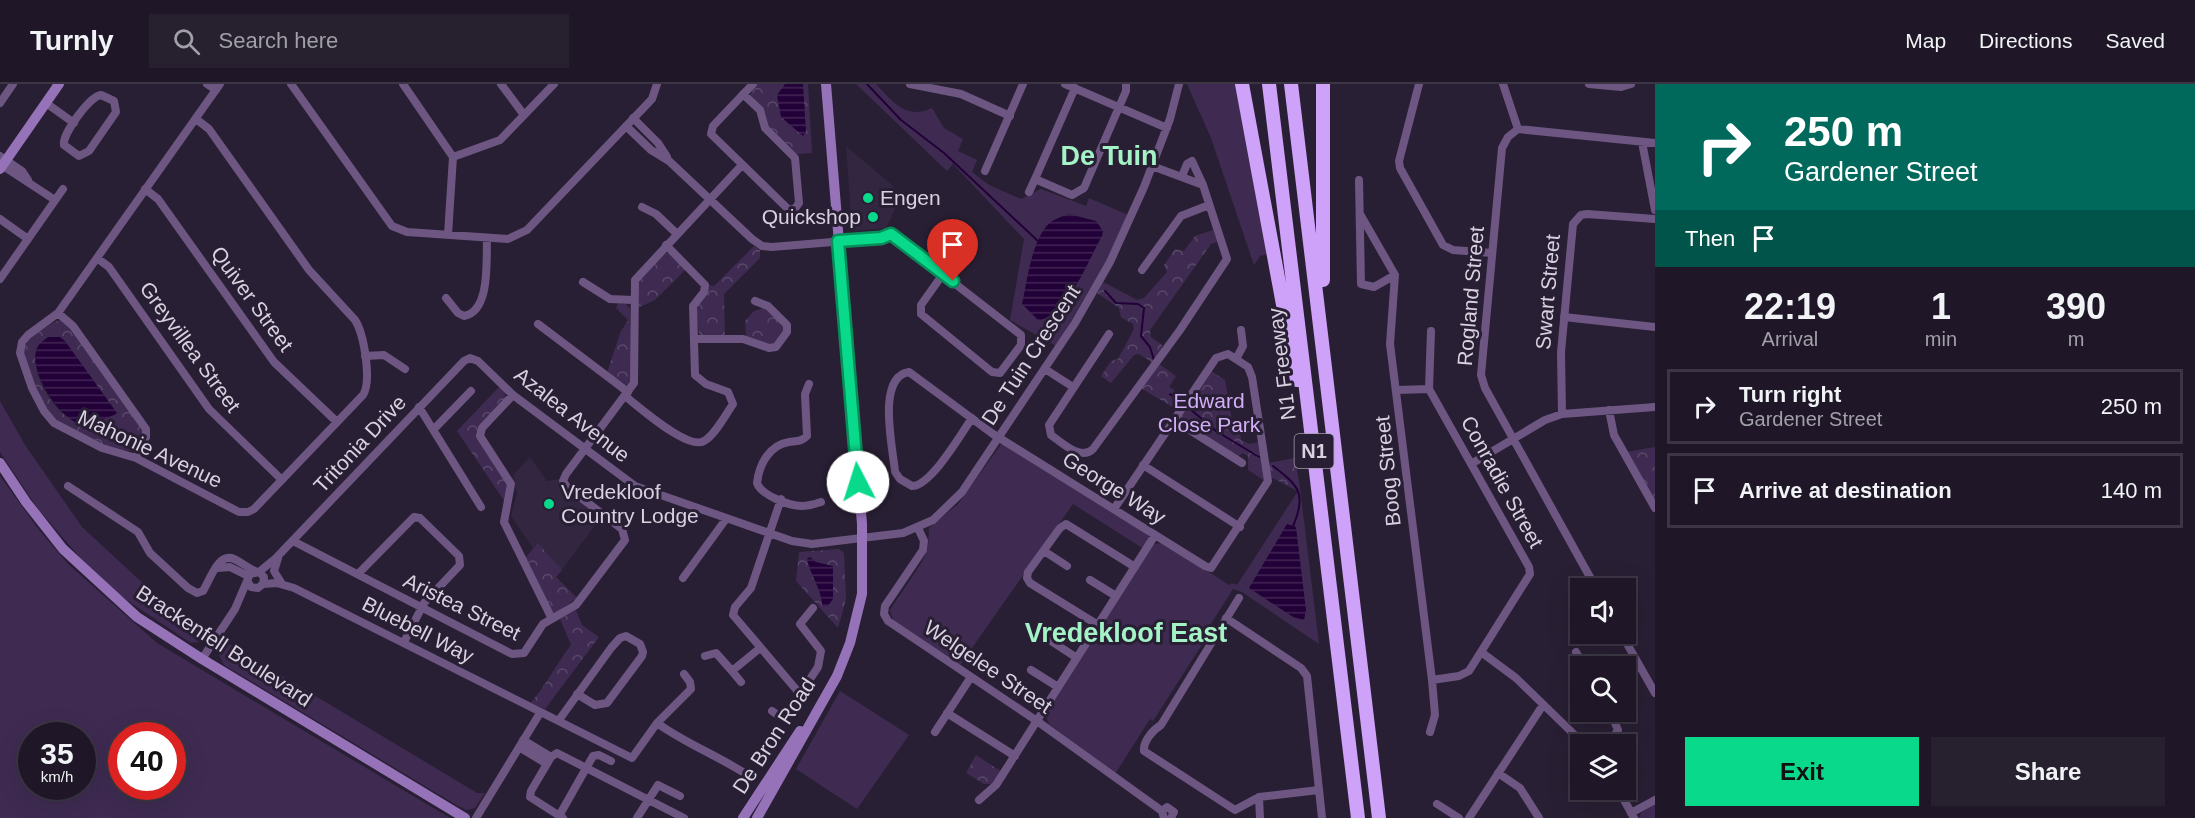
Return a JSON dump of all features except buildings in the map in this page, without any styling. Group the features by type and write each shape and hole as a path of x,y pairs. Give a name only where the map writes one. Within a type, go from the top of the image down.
{"highway":[{"path":"1242,84 1319,489"},
{"name":"N1 Freeway","path":"1269,84 1358,818"},
{"name":"N1 Freeway","path":"1291,84 1379,818"},
{"path":"1323,84 1322,266 1335,447"},
{"path":"1341,683 1338,695 1349,818"}],"street":[{"path":"0,103 13,84"},
{"path":"55,200 2,163 59,84"},
{"path":"207,84 218,87"},
{"path":"291,84 387,221 398,230 508,239 525,233 652,99 657,84"},
{"path":"403,84 453,157 447,235"},
{"path":"501,84 524,115"},
{"path":"453,157 500,140 554,84"},
{"path":"743,94 760,110 765,128 795,158 800,203 798,207 788,209 714,138 711,130 743,94 753,84"},
{"path":"910,84 914,87 957,93 1010,116"},
{"path":"986,171 1023,84"},
{"path":"1065,84 1167,128"},
{"path":"1035,179 1069,194 1080,193 1119,107 1126,84"},
{"name":"De Tuin Crescent","path":"863,538 918,528 955,501 1045,369 1106,270 1167,128 1179,84"},
{"path":"1419,84 1401,152 1400,168 1443,245 1453,250 1492,254"},
{"path":"1503,84 1518,129 1655,143"},
{"path":"1589,84 1621,87 1631,84"},
{"name":"De Bron Road","path":"757,818 764,813 837,676 860,609 863,538 827,86"},
{"name":"Mahonie Avenue","path":"196,118 209,129 309,270 355,320 360,329 368,379 365,392 255,509 242,512 136,458 91,442 54,423 44,411 32,388 20,348 28,335 58,313 146,189 196,118 218,87"},
{"path":"1029,192 1075,88"},
{"path":"101,95 116,104 116,112 89,152 83,156 68,149 63,141 74,123 94,96 101,95"},
{"path":"46,103 74,123"},
{"path":"633,118 650,135 669,161"},
{"path":"626,126 642,142 669,161 762,246 780,247 881,238 891,234 943,274 1021,335 1021,345 1000,373 992,372 922,316 921,305 943,274"},
{"name":"Rogland Street","path":"1518,129 1505,140 1502,148 1481,375 1485,388 1590,578"},
{"path":"642,142 650,135"},
{"path":"1642,142 1655,210"},
{"path":"1109,334 1050,422 1048,430 1053,436 1079,453 1086,454 1094,449 1148,376 1226,261 1203,186 1192,161 1187,164 1182,176"},
{"path":"585,449 626,394 635,377 633,300 637,276 742,165"},
{"path":"1152,166 1203,186"},
{"path":"1359,180 1361,284 1374,287 1395,275 1360,214"},
{"path":"0,278 63,189"},
{"name":"Quiver Street","path":"146,189 159,199 274,362 337,422"},
{"path":"1142,270 1181,216 1209,205"},
{"path":"642,207 656,214 677,234"},
{"name":"Swart Street","path":"1562,414 1560,368 1571,231 1576,219 1587,214 1655,219"},
{"path":"0,219 28,239"},
{"path":"446,298 451,307 464,316 471,314 481,304 487,238"},
{"path":"538,324 678,436 697,443 705,440 731,406 733,399 729,392 697,377 693,306 705,289 705,283 666,245"},
{"name":"Greyvillea Street","path":"97,258 109,267 215,416 282,480"},
{"name":"Boog Street","path":"1395,275 1390,336 1432,680 1435,715 1430,732"},
{"path":"583,282 610,299 633,300"},
{"path":"694,339 743,339 769,348 776,347 787,332 787,325 768,306 755,301"},
{"path":"58,313 73,326 146,429 146,437 136,458"},
{"path":"1564,317 1655,327"},
{"path":"1236,359 1243,348 1241,330"},
{"path":"1397,390 1428,389 1431,331"},
{"path":"1114,509 1143,465 1218,356 1228,354 1252,374 1269,479 1240,527 1143,465"},
{"path":"364,356 384,355 405,369"},
{"name":"Azalea Avenue","path":"472,358 513,395 635,486 770,534 812,544 863,538"},
{"name":"Tritonia Drive","path":"202,659 257,578 464,361 472,358"},
{"path":"1045,369 1073,387"},
{"name":"George Way","path":"972,418 941,464 922,483 912,486 898,477 895,472 890,387 900,374 914,373 999,436 1205,566 1211,568 1240,527"},
{"path":"809,384 806,394 807,436 802,440 786,442 772,449 763,462 758,477 761,490 781,499 801,506 821,502"},
{"name":"Conradie Street","path":"1428,389 1530,570 1528,581 1466,673 1432,680"},
{"path":"434,429 471,391"},
{"path":"513,395 482,428 480,436 510,484 504,522 552,620"},
{"path":"1471,464 1545,420 1562,414 1655,407"},
{"path":"419,408 481,507"},
{"path":"1609,410 1614,435 1655,508"},
{"path":"1174,420 1242,463"},
{"name":"Aristea Street","path":"293,541 516,656 524,653 538,629 576,605 626,538 622,529 564,484 564,476 585,449"},
{"name":"Brackenfell Boulevard","path":"0,463 44,526 86,572 136,617 465,818"},
{"path":"68,486 138,532 150,553 188,588 202,592 217,568 230,567 280,584"},
{"path":"781,499 749,591 733,612 736,621 800,694"},
{"path":"358,574 410,519 420,518 461,560 459,567 422,608 404,642"},
{"path":"683,578 726,519"},
{"path":"1098,625 1029,581 1027,574 1061,526 1068,525 1135,567"},
{"name":"Welgelee Street","path":"918,528 924,541 923,550 885,606 885,616 890,623 1037,721 1154,804 1163,814 1172,808 1173,817"},
{"path":"979,800 996,785 1155,535"},
{"path":"1044,551 1067,566"},
{"path":"278,556 274,571 280,584"},
{"path":"1090,580 1116,596"},
{"name":"Bluebell Way","path":"280,584 404,642 632,758 657,723"},
{"path":"1239,598 1213,644 1143,749 1147,755 1232,809 1241,809 1251,800 1259,797 1319,790"},
{"path":"772,711 779,716 784,716 819,667 822,656 820,649 800,624 813,608"},
{"path":"1226,618 1305,673 1322,818"},
{"path":"559,720 578,694 620,638 626,636 640,644 642,656 607,703 595,705 578,694"},
{"path":"1051,641 1077,658"},
{"path":"1627,644 1655,693"},
{"path":"732,671 760,648"},
{"path":"1481,652 1511,674 1573,734"},
{"path":"1576,652 1578,656"},
{"path":"705,657 716,653 741,681"},
{"path":"1031,670 1059,687"},
{"path":"684,674 690,682 691,689 657,723 692,746 725,760 749,776"},
{"name":"De Bron Road","path":"743,818 837,676"},
{"path":"935,732 971,677"},
{"path":"1468,818 1543,705"},
{"path":"476,818 540,712"},
{"path":"947,713 1014,756"},
{"path":"521,744 549,760"},
{"path":"611,761 596,754 587,767 561,817 530,797 549,760 561,754 587,767 648,800 684,818"},
{"path":"1498,773 1524,792 1539,818"},
{"path":"637,818 658,785 680,796"},
{"path":"1259,797 1260,818"},
{"path":"1624,800 1633,815 1655,800"},
{"path":"1437,804 1458,818"}],"shaded area":[{"path":"785,84 803,84 806,132 803,136 781,117 777,95"},
{"path":"846,146 891,184 904,206 896,207 886,228 852,231"},
{"path":"1069,214 1096,221 1103,231 1102,236 1069,297 1050,315 1039,321 1022,304 1033,254 1047,225"},
{"path":"48,337 60,337 65,341 117,413 95,423 83,425 74,422 56,406 42,383 35,360 38,346"},
{"name":"Vredekloof Country Lodge","path":"530,457 547,481 560,479 565,490 601,517 562,570 538,543 533,548 511,516 517,493 513,475"},
{"path":"1287,524 1296,527 1306,610 1304,620 1293,617 1249,588"},
{"path":"810,557 816,562 833,566 833,599 828,606 822,606 807,559"}],"green space":[{"path":"757,84 808,84 812,153 796,154 769,127 750,95"},
{"path":"856,84 876,84 894,103 907,110 915,112 932,108 944,128 963,139 958,151 977,160 972,172 989,185 1021,199 1041,189 1086,206 1089,198 1128,215 1111,253 1056,346 1010,320 1024,239 953,164 947,171"},
{"path":"1187,84 1237,84 1268,254 1260,256 1254,265 1211,138"},
{"path":"1213,230 1217,242 1211,244 1150,330 1151,337 1162,345 1162,352 1153,363 1139,354 1134,355 1111,383 1101,376 1111,361 1118,359 1134,329 1133,324 1121,317 1119,308 1097,293 1103,282 1137,300 1144,298 1167,272 1164,265 1175,249 1184,251 1195,236"},
{"path":"754,246 760,250 760,258 724,294 725,336 699,335 696,307 708,285 714,286"},
{"path":"664,253 669,253 687,268 655,300 637,308 638,282"},
{"path":"618,303 626,304 630,309 632,379 627,385 607,373 620,333 628,320 616,308"},
{"path":"764,308 783,325 785,331 773,345 746,337 745,321 754,311"},
{"path":"58,321 66,322 142,428 144,433 136,449 106,446 80,435 53,418 44,405 34,386 24,351 27,343 33,337","holes":["60,337 116,412 98,422 86,425 72,420 62,412 53,403 39,379 36,366 39,344"]},
{"path":"1159,364 1176,376 1169,387 1184,397 1176,409 1141,388"},
{"name":"Edward Close Park","path":"1211,371 1225,380 1234,432 1240,432 1241,440 1249,444 1260,442 1265,481 1248,470 1248,456 1243,453 1237,457 1181,420 1181,415"},
{"path":"499,387 505,392 505,399 479,427 507,485 505,502 457,431"},
{"path":"0,401 25,445 82,527 160,599 211,634 206,641 191,643 116,593 84,562 38,509 0,452"},
{"path":"1002,443 1149,537 1144,549 1073,504 960,665 893,620 890,610 922,562 928,548 929,528 958,504"},
{"path":"1655,447 1655,502 1627,452"},
{"path":"1295,458 1300,488 1297,491 1271,477 1269,463"},
{"path":"0,476 39,530 68,564 157,643 450,818 0,818"},
{"path":"1300,488 1319,644 1242,592 1233,589 1202,638 1205,640 1153,721 1150,719 1115,774 1049,724 1047,711 1153,544 1164,543 1229,585 1232,583 1237,585"},
{"path":"538,543 562,570 556,577 577,598 556,613 552,613 525,558"},
{"path":"839,549 844,553 846,599 838,628 796,581 799,552"},
{"path":"576,610 582,625 599,637 545,709 531,703 571,645 560,619"},
{"path":"224,641 477,793 485,793 475,808 467,810 458,806 224,665 218,653"},
{"path":"840,691 909,735 857,809 796,769"},
{"path":"976,755 1002,772 992,784 984,784 966,773"},
{"path":"1655,804 1655,818 1639,818 1641,813"}],"waterway":[{"path":"867,84 901,120 944,153 1039,242"},
{"path":"1105,291 1116,303 1138,304 1144,308 1141,336 1150,347 1154,360"},
{"path":"1170,394 1179,401"},
{"path":"1189,408 1216,431 1259,457"},
{"path":"1273,466 1289,479 1298,492 1299,506 1293,526"}],"place":[{"name":"Engen","path":"868,198"},
{"name":"Quickshop","path":"873,217"},
{"name":"Vredekloof Country Lodge","path":"549,504"}],"district":[{"name":"De Tuin","path":"1109,156"},
{"name":"Vredekloof East","path":"1126,633"}],"route":[{"path":"858,482 838,241 881,238 891,234 953,281"}]}
